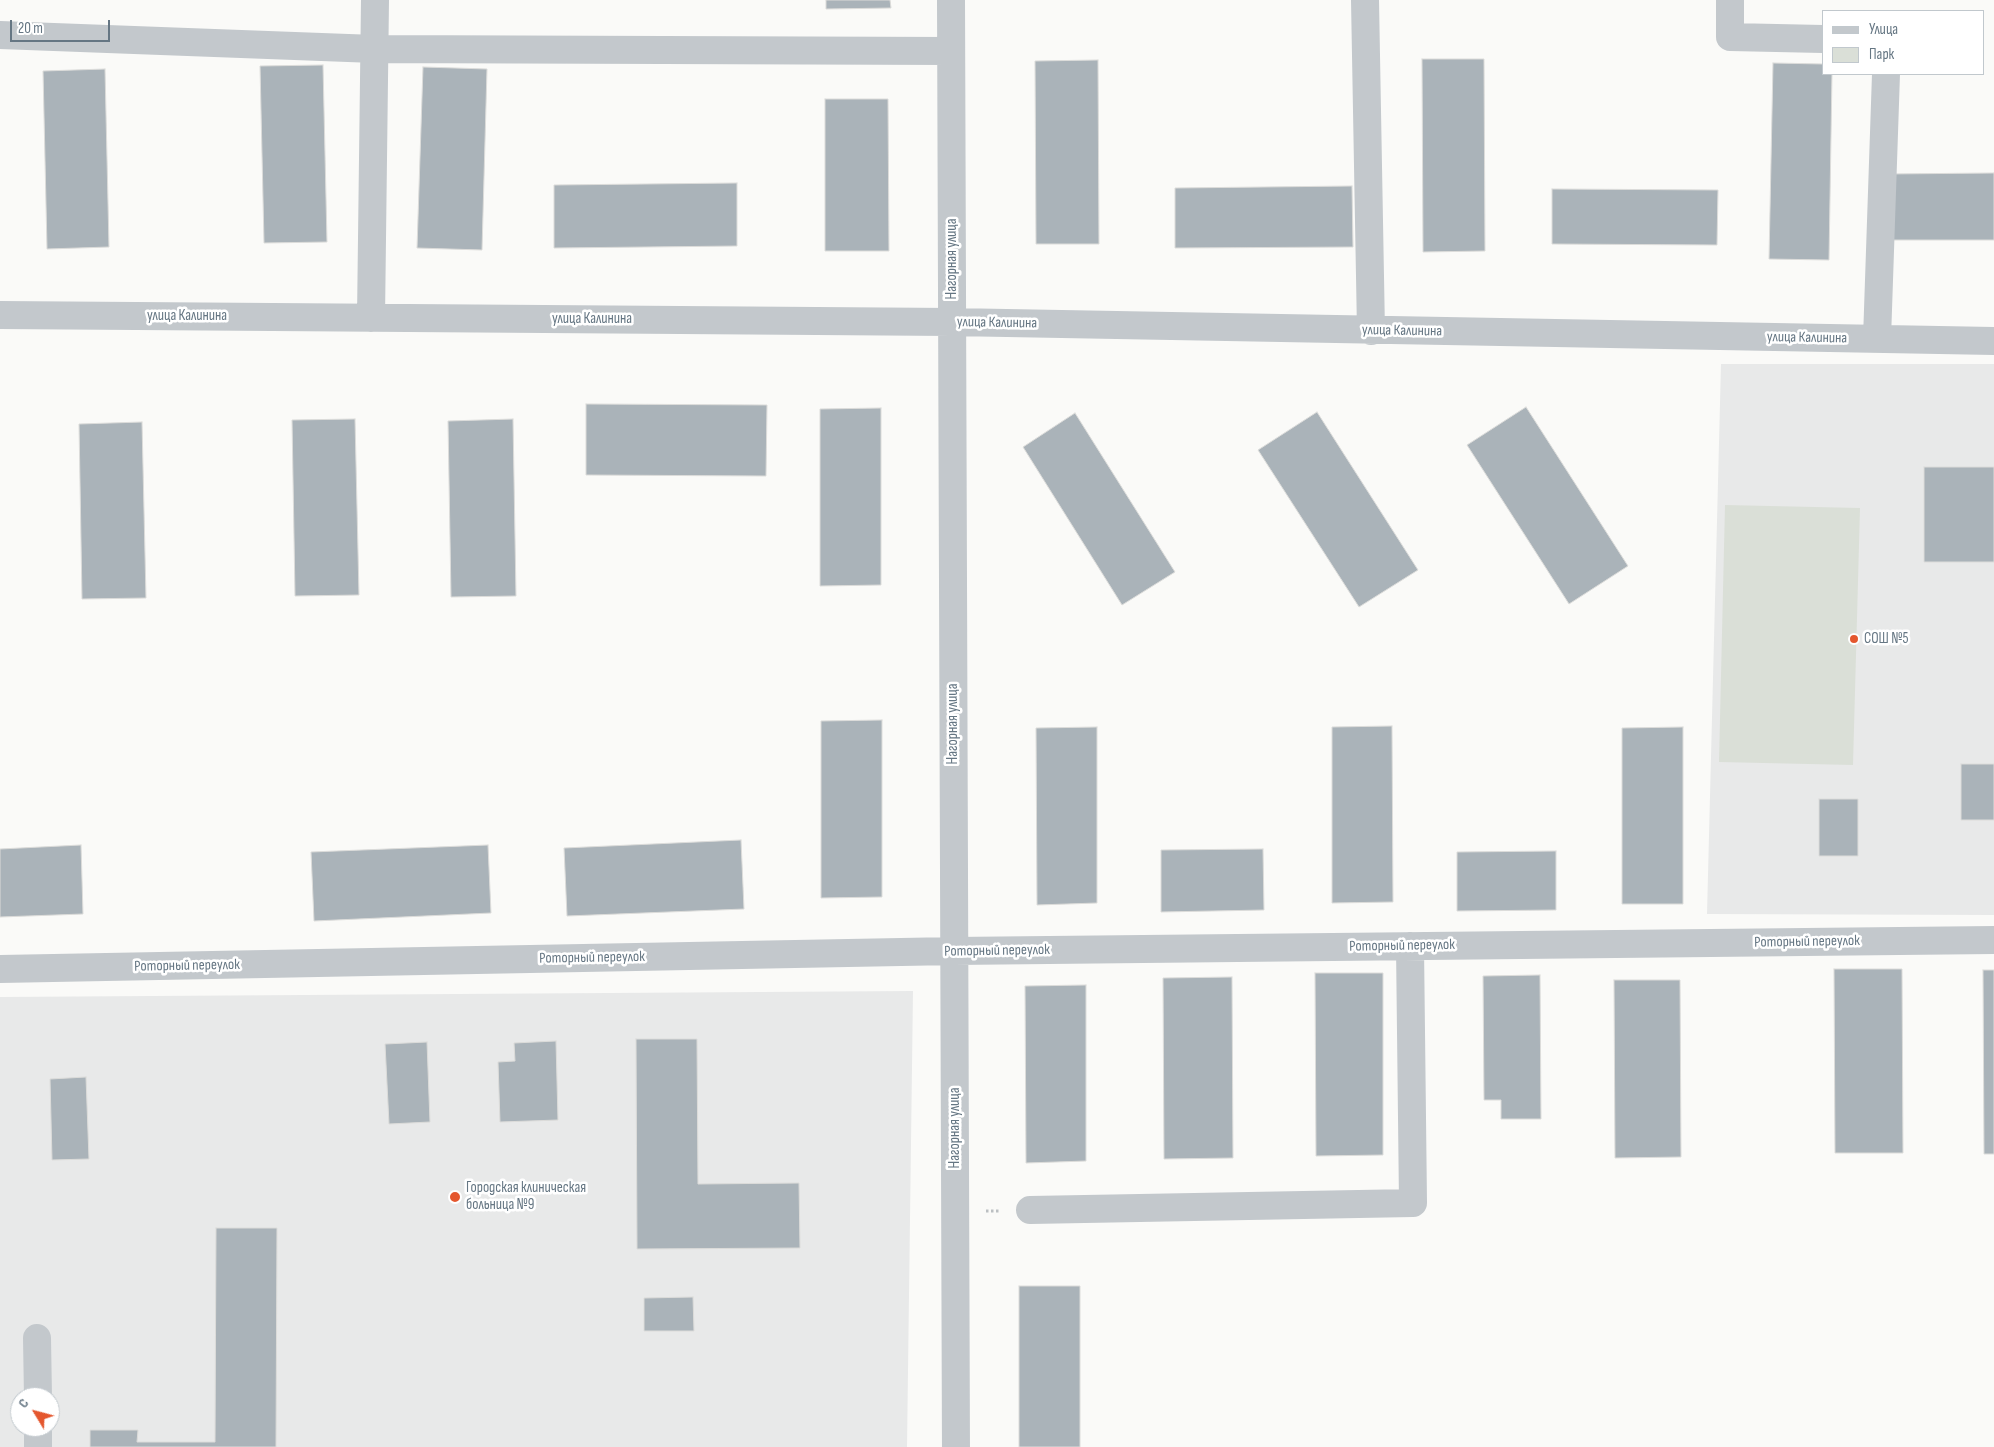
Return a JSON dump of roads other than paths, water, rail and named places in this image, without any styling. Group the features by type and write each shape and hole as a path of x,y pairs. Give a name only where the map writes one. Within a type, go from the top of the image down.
{"street":[{"path":"372,318 375,0"},
{"name":"Нагорная улица","path":"951,0 956,1447"},
{"path":"1365,0 1371,331"},
{"path":"1730,0 1730,37 1822,39"},
{"path":"0,35 375,49 951,51"},
{"path":"1877,339 1886,75"},
{"name":"улица Калинина","path":"0,315 952,322 1994,341"},
{"name":"Роторный переулок","path":"0,969 954,951 1994,940"},
{"path":"1030,1210 1413,1203 1410,946"},
{"path":"37,1338 38,1387"}],"place":[{"name":"СОШ №5","path":"1854,639"},
{"name":"Городская клиническая больница №9","path":"455,1197"}]}
